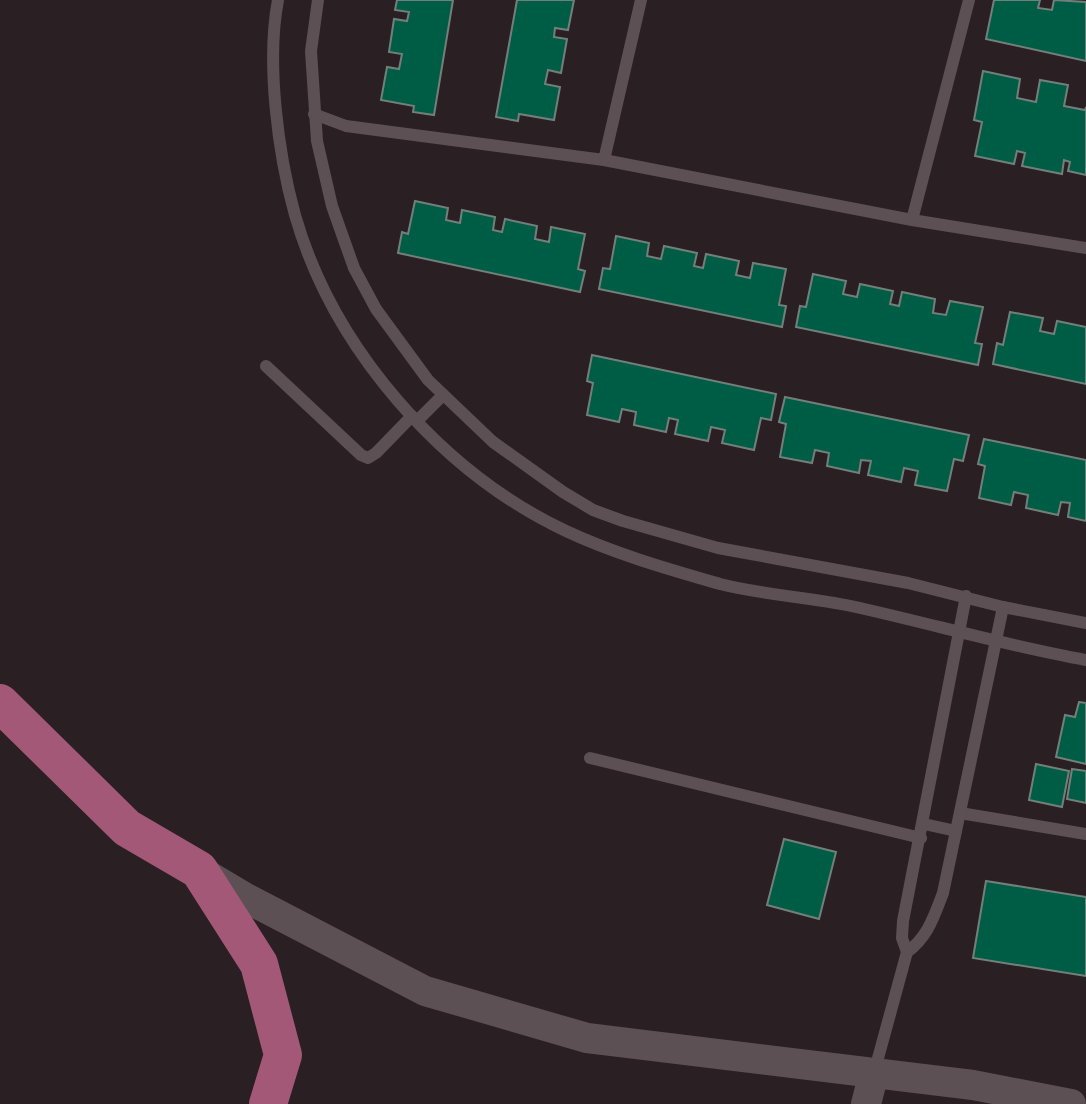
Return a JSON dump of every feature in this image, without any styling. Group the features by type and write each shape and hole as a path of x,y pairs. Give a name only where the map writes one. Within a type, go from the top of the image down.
{"main road":[{"path":"0,703 127,828 199,870 259,964 283,1055 268,1104"}],"street":[{"path":"199,870 425,991 587,1038 973,1085 1071,1104"},
{"path":"866,1104 874,1073"}],"lane":[{"path":"278,0 274,53 280,138 290,197 317,279 335,314 369,365 415,418 475,473 511,500 603,547 723,584 783,597 845,605 1086,660"},
{"path":"318,0 311,51 314,114 322,171 354,268 376,309 428,380 493,442 531,472 593,510 718,548 966,596 1003,607 1086,623"},
{"path":"604,160 641,0"},
{"path":"912,220 969,0"},
{"path":"314,114 346,126 604,160 912,220 1086,248"},
{"path":"266,366 361,455 368,458 443,395"},
{"path":"874,1073 907,952 902,938 903,921 966,596"},
{"path":"907,952 921,942 943,893 1003,607"},
{"path":"590,758 921,838"},
{"path":"960,813 1086,834"},
{"path":"924,824 956,831"}],"building":[{"path":"397,0 453,0 434,115 413,112 414,106 381,100 387,67 399,69 402,54 389,52 394,19 407,21 409,12 395,10"},
{"path":"517,0 574,0 568,30 555,28 554,37 567,39 561,73 548,70 545,84 560,87 554,120 519,114 518,121 496,117"},
{"path":"994,0 1040,0 1038,8 1052,10 1054,0 1086,2 1086,61 986,39"},
{"path":"983,71 1020,79 1017,98 1036,102 1040,80 1068,85 1064,106 1085,110 1086,107 1086,175 1068,171 1070,162 1064,160 1062,174 1022,166 1025,153 1017,151 1014,164 975,156 982,122 974,120"},
{"path":"415,201 448,208 446,220 460,223 462,210 495,217 493,230 502,232 505,219 537,226 535,239 549,242 551,227 585,234 578,269 585,271 580,292 398,253 402,232 408,234"},
{"path":"616,236 649,243 647,256 661,259 664,246 697,253 694,266 703,268 706,254 739,261 736,275 750,278 753,263 786,269 779,305 786,306 782,327 599,289 603,268 610,269"},
{"path":"813,274 846,281 843,294 857,297 860,284 893,291 890,304 899,306 902,292 935,299 933,313 946,315 950,301 983,307 975,343 982,344 978,365 796,327 800,306 806,307"},
{"path":"1010,312 1043,318 1040,331 1054,334 1057,321 1086,327 1086,384 993,364 997,343 1003,345"},
{"path":"592,355 776,394 771,420 761,418 754,450 722,443 725,430 711,427 708,441 675,434 678,420 669,418 666,432 634,425 636,412 622,409 619,422 587,415 593,383 587,381"},
{"path":"785,397 969,435 963,461 954,459 947,491 915,485 918,471 904,468 901,482 868,475 871,461 861,460 859,473 827,466 829,453 815,450 812,463 780,457 786,424 779,422"},
{"path":"984,439 1086,460 1086,521 1068,517 1070,503 1061,502 1058,515 1026,508 1028,495 1014,492 1011,505 979,498 985,466 978,464"},
{"path":"1079,702 1086,703 1086,764 1056,757 1065,715 1075,717"},
{"path":"1036,764 1069,771 1062,807 1029,800"},
{"path":"1072,769 1086,771 1086,803 1067,799"},
{"path":"784,839 836,852 819,919 767,905"},
{"path":"986,881 1086,897 1086,976 973,958"}]}
